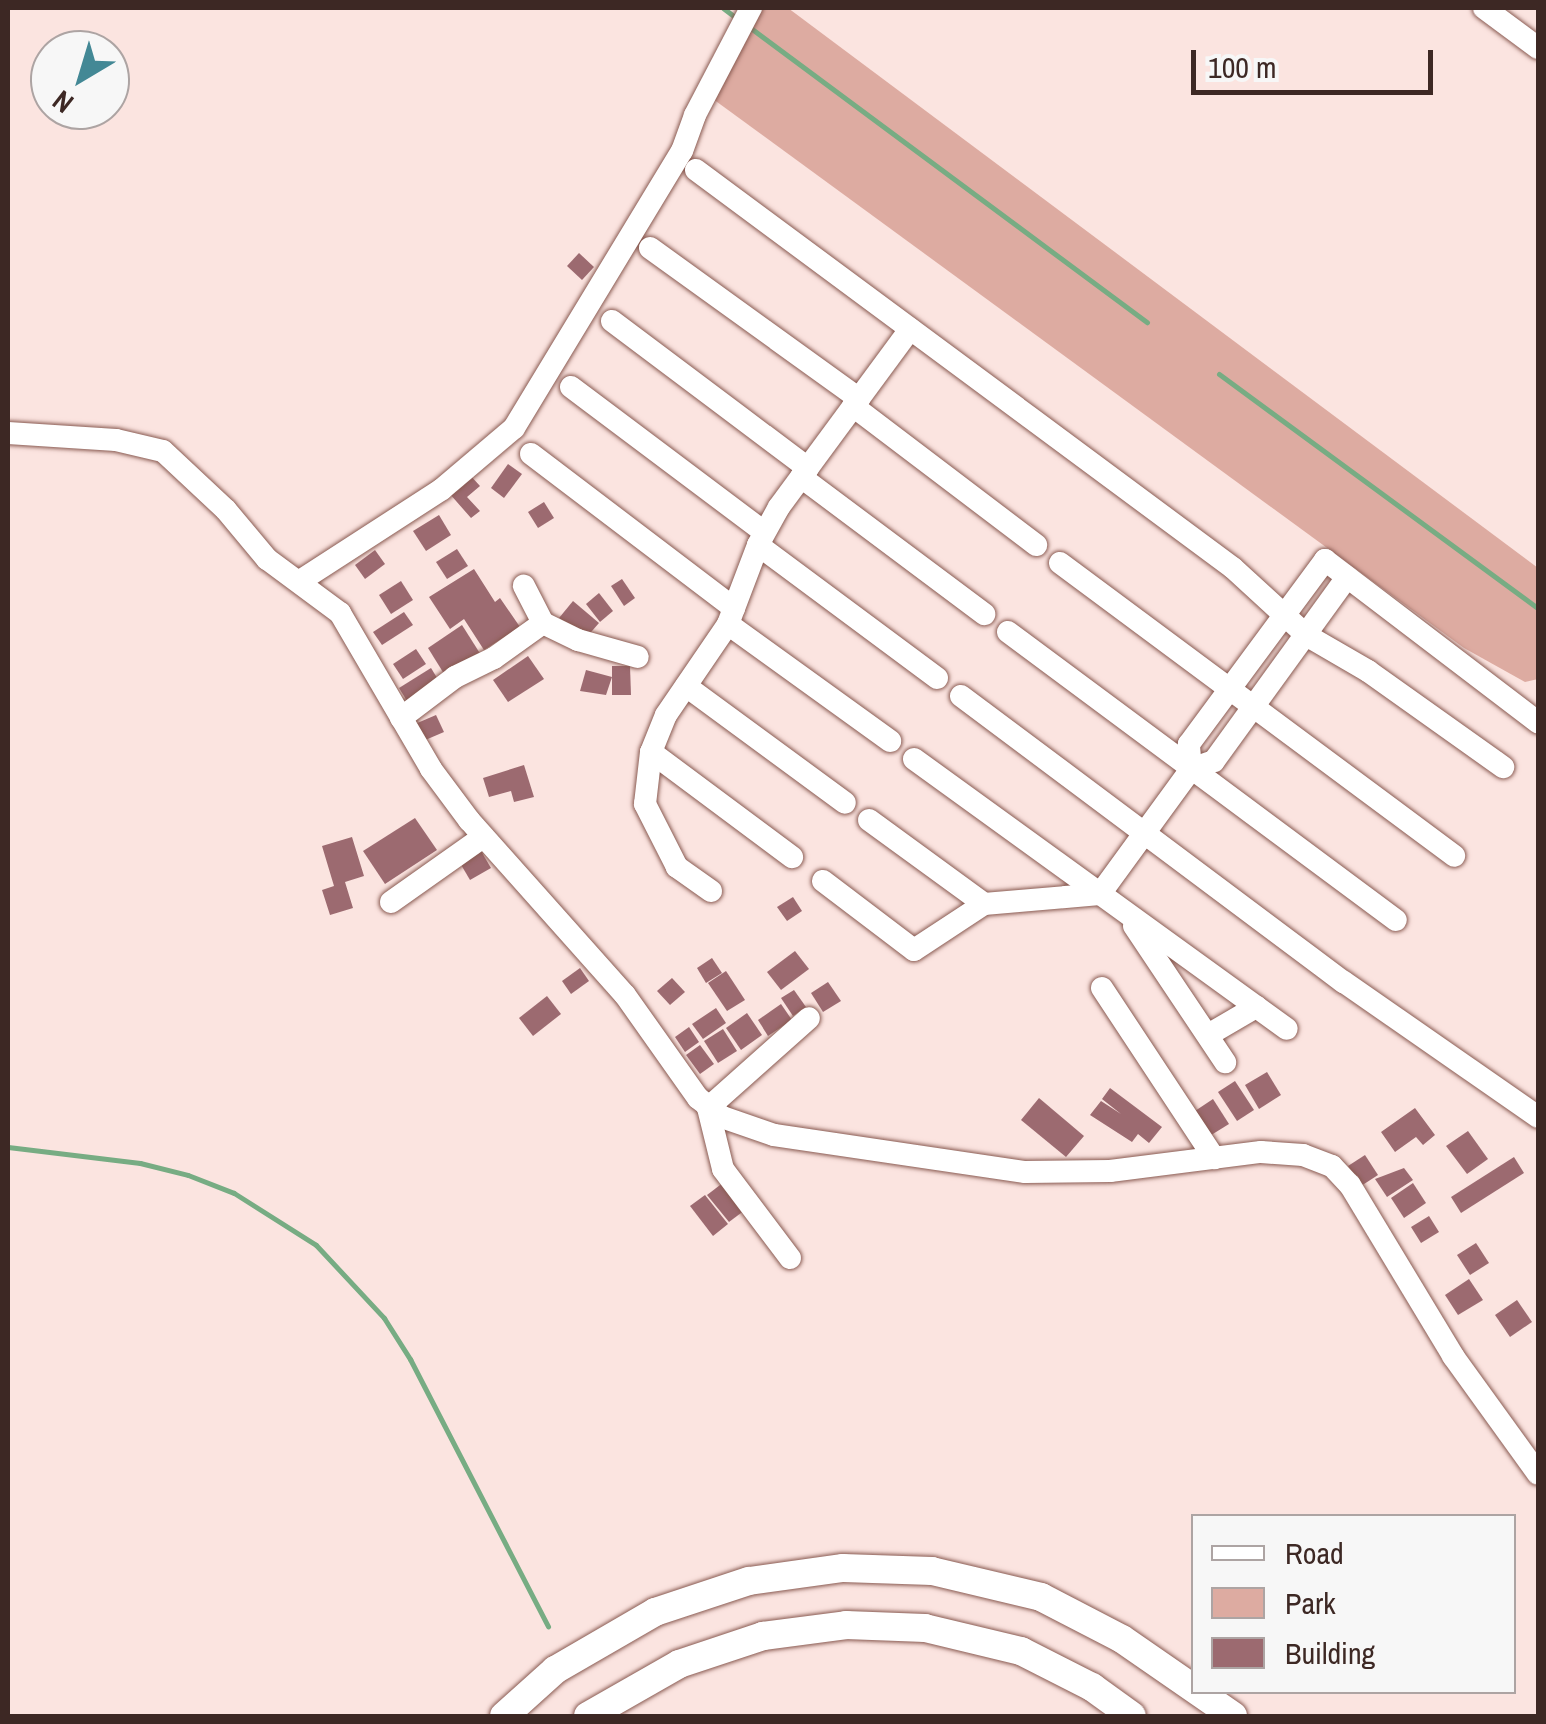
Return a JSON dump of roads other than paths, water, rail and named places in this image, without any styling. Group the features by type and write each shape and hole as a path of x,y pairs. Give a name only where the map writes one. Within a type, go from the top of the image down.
{"main road":[{"path":"504,1716 555,1670 655,1612 749,1581 842,1568 932,1571 1041,1598 1122,1639 1191,1687"},
{"path":"588,1716 679,1664 763,1636 846,1625 925,1628 1021,1651 1092,1688 1132,1716"},
{"path":"1201,1694 1233,1716"}],"street":[{"path":"300,581 442,489 514,428 682,151 734,36 751,8"},
{"path":"1484,8 1538,48"},
{"path":"696,170 1233,568 1306,635 1368,671 1503,767"},
{"path":"650,248 856,402 1036,545"},
{"path":"612,321 984,614"},
{"path":"710,891 677,867 646,804 651,752 666,715 731,616 761,539 804,473 910,329"},
{"path":"570,387 937,678"},
{"path":"8,433 99,438 163,451 226,510 267,559 340,613 431,769 484,837 626,995 708,1108 722,1117 774,1134 1025,1172 1110,1172 1261,1152 1304,1154 1332,1166 1350,1185 1453,1356 1538,1474"},
{"path":"532,454 890,741"},
{"path":"1191,769 1189,744 1324,560 1538,722"},
{"path":"1060,563 1454,856"},
{"path":"823,881 914,950 984,904 1100,894 1191,769 1214,761 1347,577"},
{"path":"524,586 543,623 578,640 638,657"},
{"path":"401,718 455,677 494,658 543,623"},
{"path":"1008,632 1396,920"},
{"path":"686,686 845,802"},
{"path":"961,696 1344,982 1538,1117"},
{"path":"651,752 792,858"},
{"path":"914,759 1287,1029"},
{"path":"868,820 984,904"},
{"path":"391,902 484,837"},
{"path":"1124,911 1226,1062"},
{"path":"1102,988 1214,1158"},
{"path":"1208,1035 1256,1006"},
{"path":"708,1108 810,1018"},
{"path":"708,1108 723,1169 790,1258"}],"waterway":[{"path":"723,8 739,20"},
{"path":"748,26 1147,322"},
{"path":"1219,374 1538,608"},
{"path":"8,1147 140,1163 188,1175 234,1193 316,1245 384,1318 410,1359 548,1626"}]}
